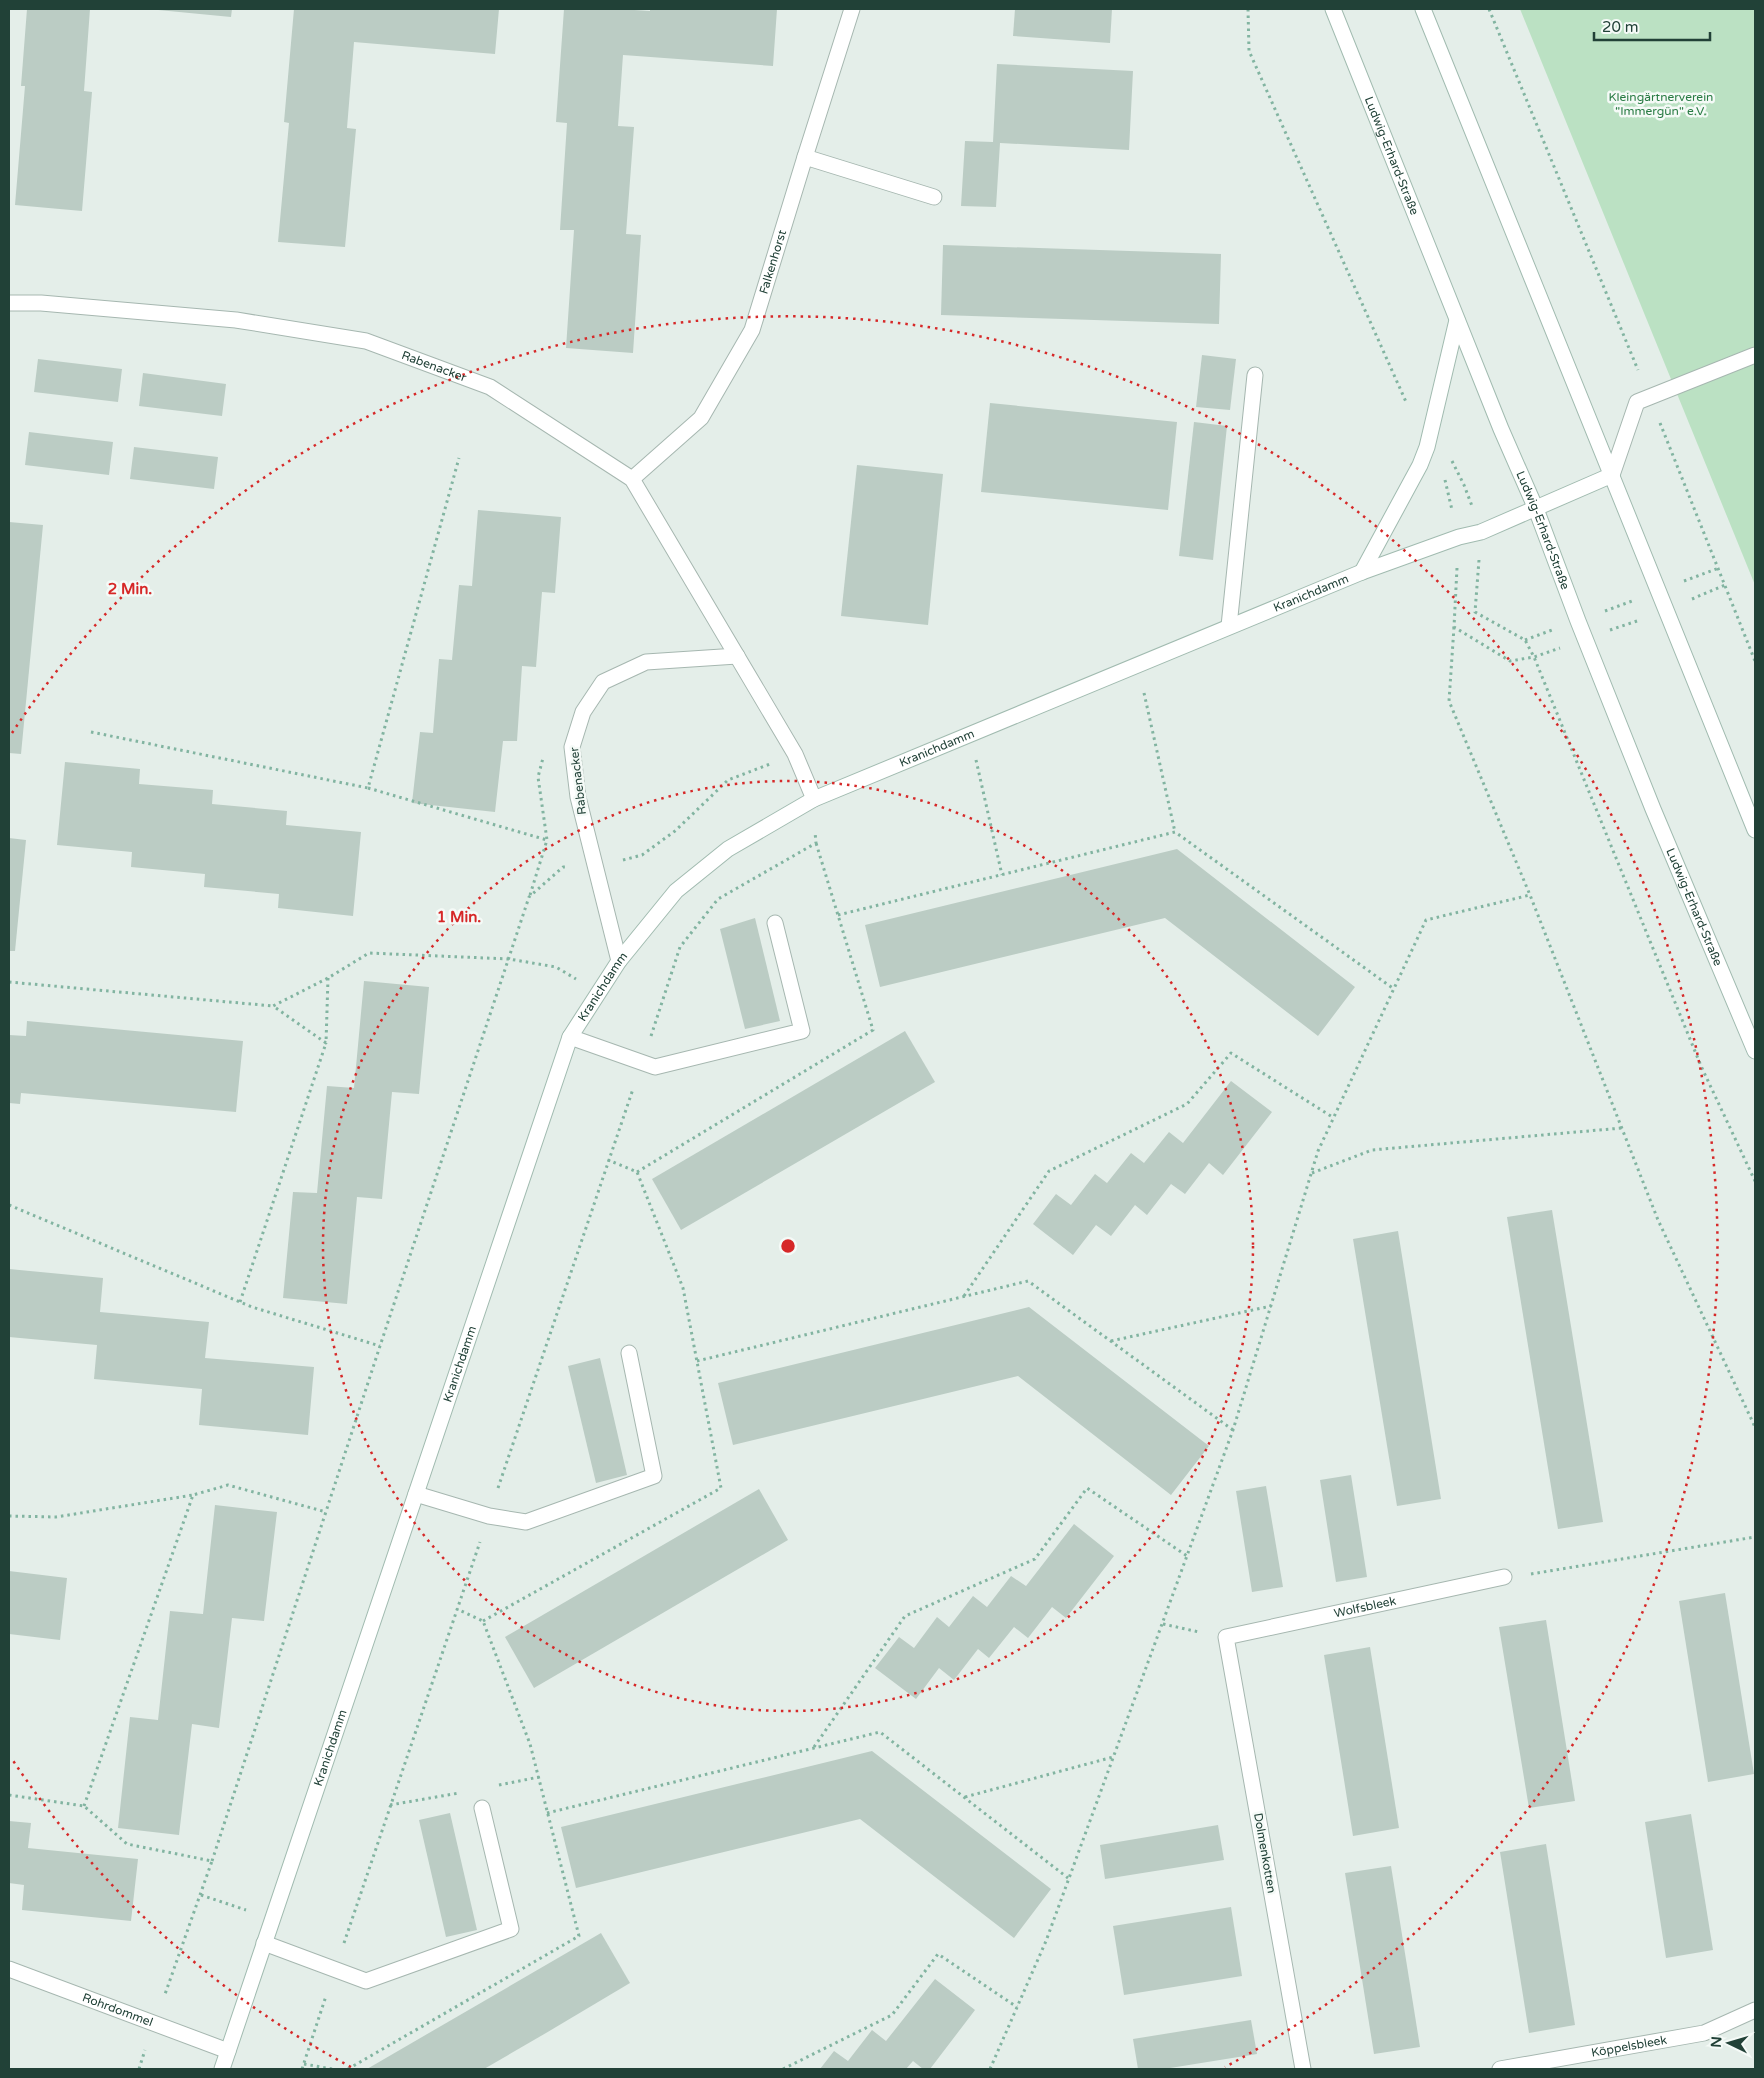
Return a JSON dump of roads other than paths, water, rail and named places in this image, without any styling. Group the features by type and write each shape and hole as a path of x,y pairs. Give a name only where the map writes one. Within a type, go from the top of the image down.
{"street":[{"name":"Falkenhorst","path":"632,479 700,418 752,330 852,9"},
{"name":"Ludwig-Erhard-Straße","path":"1333,9 1457,320 1536,508 1578,621 1653,809 1755,1051"},
{"path":"1423,9 1668,610 1755,830"},
{"path":"805,157 934,197"},
{"name":"Rabenacker","path":"9,303 41,303 236,320 366,342 490,387 632,479 795,754 814,800"},
{"path":"1362,572 1420,465 1427,447 1457,320"},
{"path":"1612,474 1637,402 1755,355"},
{"path":"1229,626 1255,375"},
{"name":"Kranichdamm","path":"222,2069 570,1037 619,961 676,891 728,849 814,800 1362,572 1459,537 1481,532 1612,474"},
{"name":"Rabenacker","path":"619,961 578,797 572,747 583,712 604,682 646,662 737,656"},
{"path":"570,1037 655,1067 802,1031 775,923"},
{"path":"416,1494 489,1516 526,1522 654,1476 629,1353"},
{"name":"Wolfsbleek","path":"1226,1637 1504,1577"},
{"name":"Dolmenkotten","path":"1226,1637 1303,2069"},
{"path":"264,1943 366,1981 511,1929 482,1808"},
{"name":"Rohrdommel","path":"9,1969 228,2051"},
{"name":"Köppelsbleek","path":"1500,2069 1704,2034 1755,2010"}],"park label":[{"name":"Kleingärtnerverein \"Immergün\" e.V.","path":"1661,104"}]}
